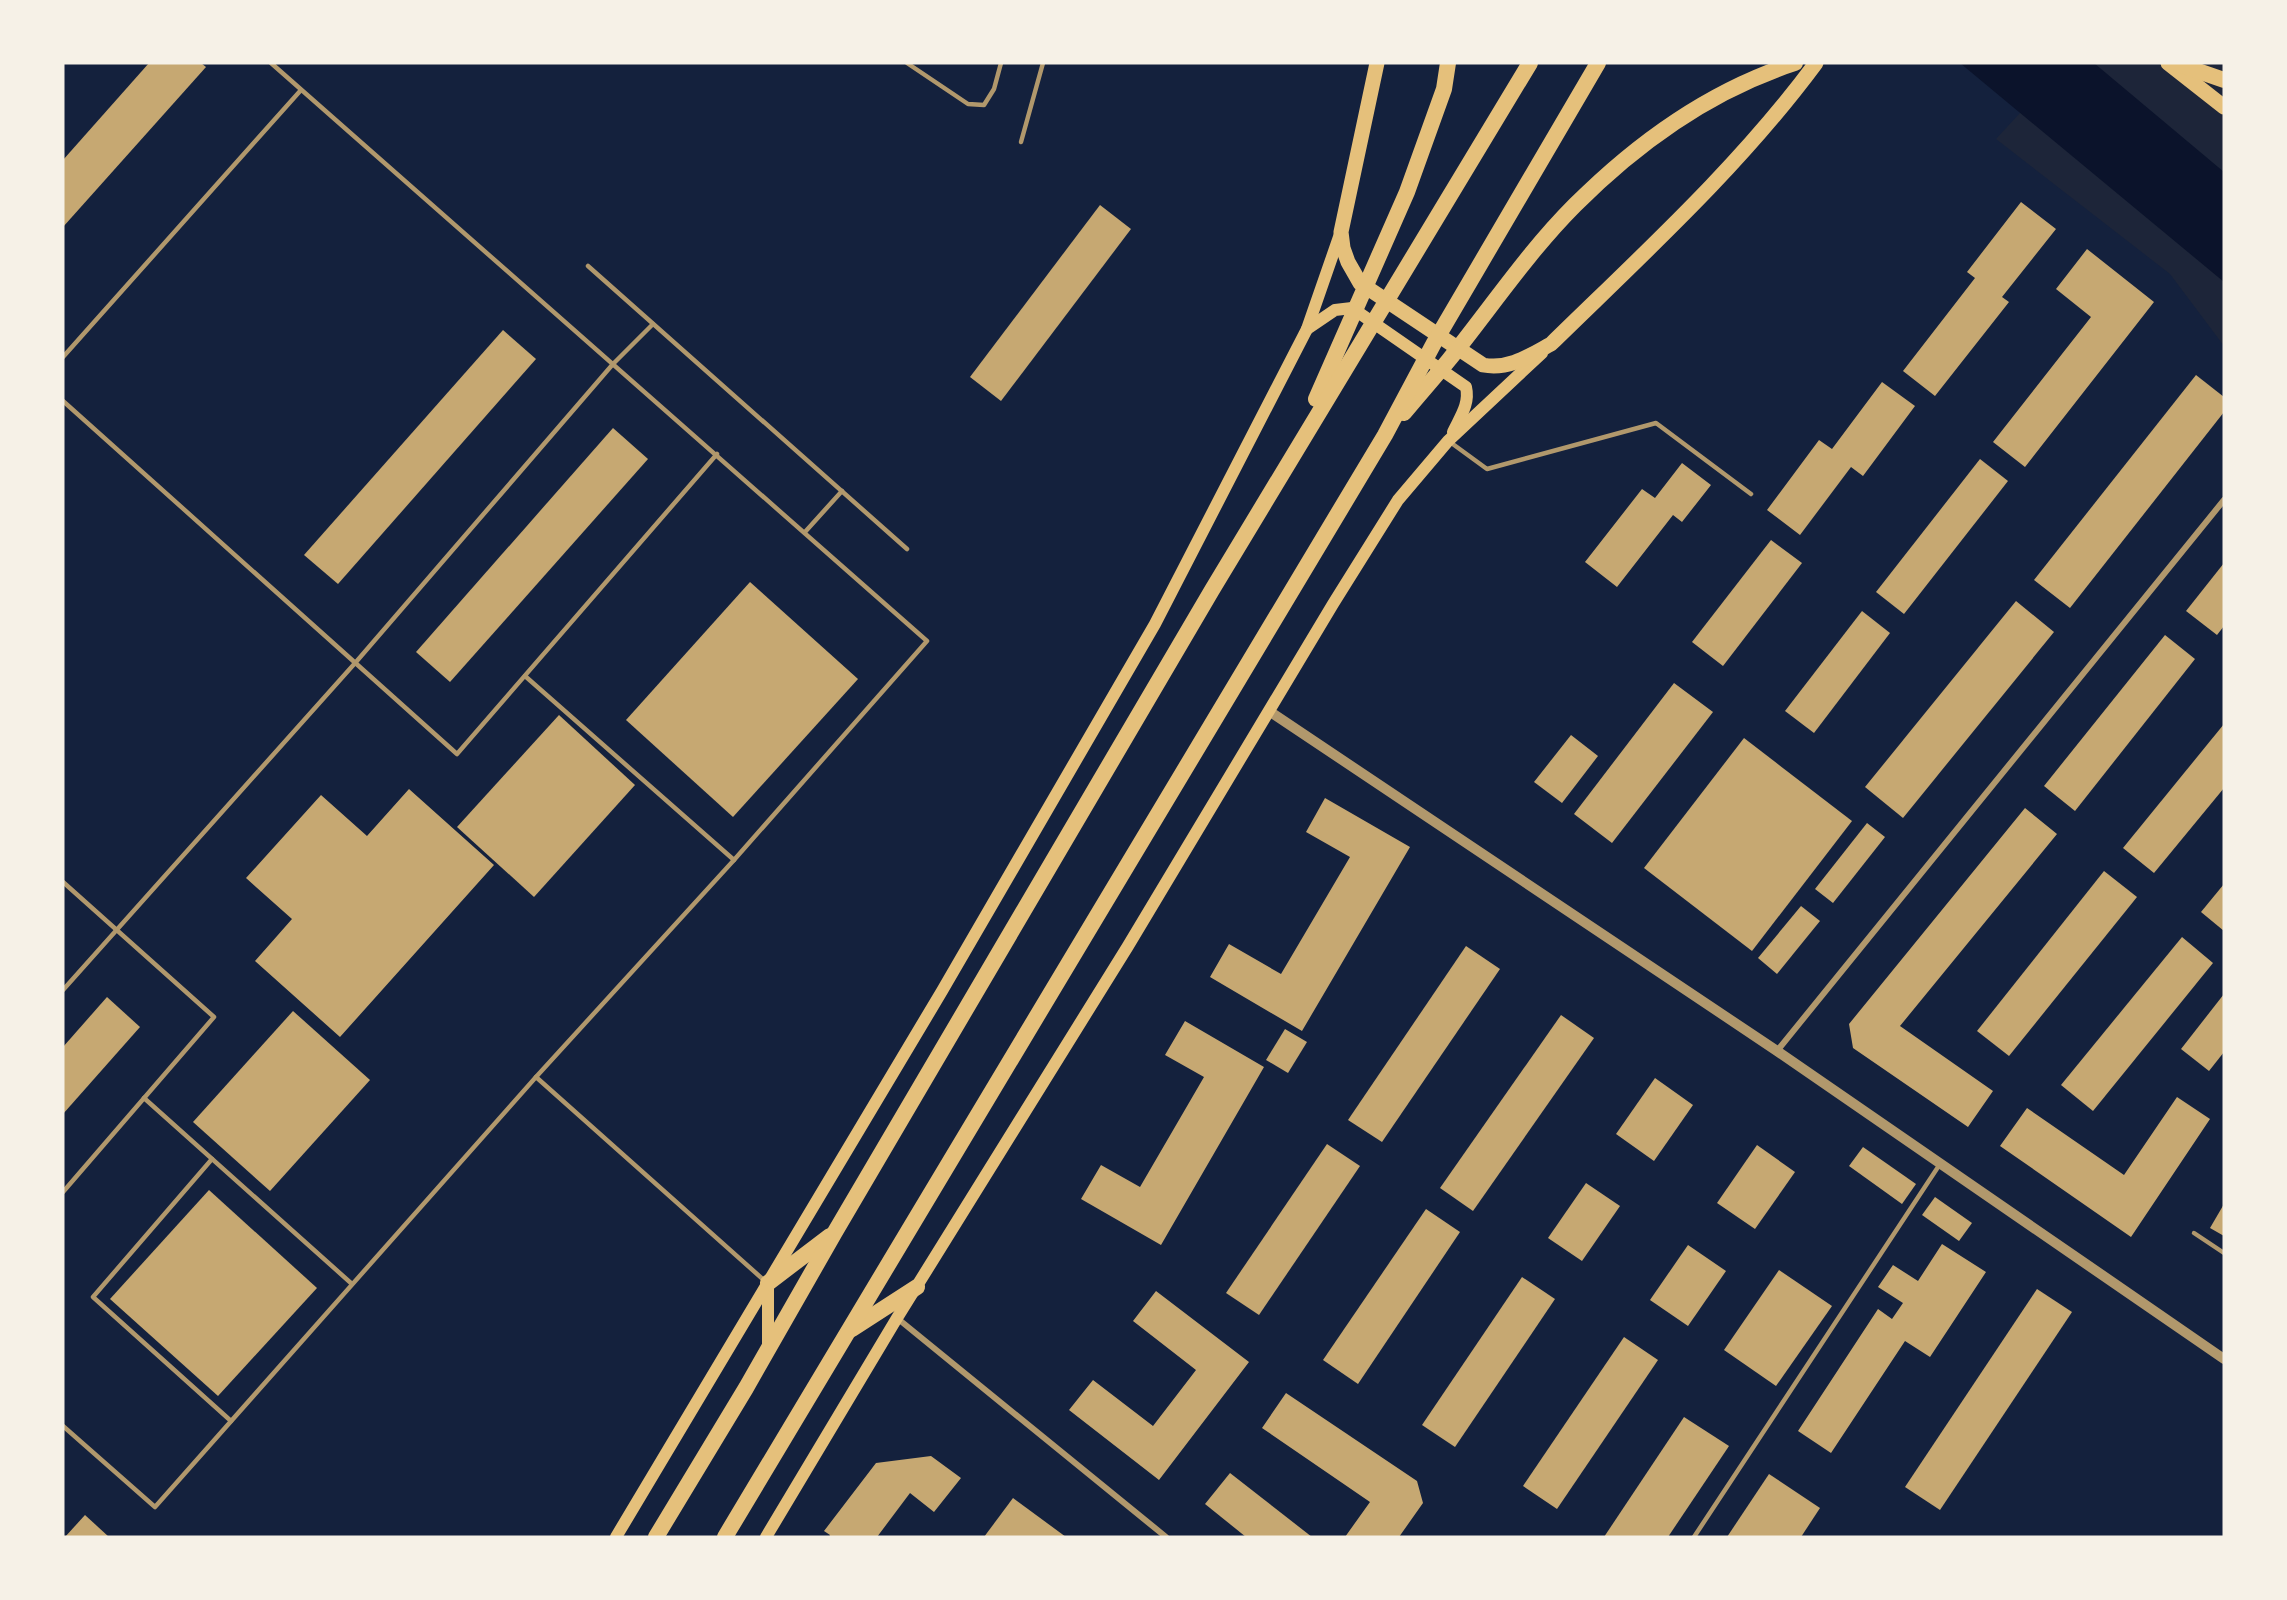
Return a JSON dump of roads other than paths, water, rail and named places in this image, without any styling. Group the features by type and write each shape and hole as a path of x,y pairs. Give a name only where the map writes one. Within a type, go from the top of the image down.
{"highway":[{"path":"1289,462 1407,192 1444,89 1448,63"},
{"path":"656,1537 768,1351 835,1232 1212,590 1530,63"},
{"path":"725,1537 1385,435 1434,343 1598,63"},
{"path":"1385,435 1447,362 1542,242 1575,205 1652,138 1690,113 1760,75 1795,63"},
{"path":"2175,63 2224,80"},
{"path":"768,1283 835,1232"},
{"path":"849,1331 917,1287"}],"main road":[{"path":"616,1537 942,992 1155,624 1307,329 1341,232 1377,63"},
{"path":"766,1537 897,1318 1128,946 1398,500 1448,441 1551,344 1724,174 1792,95 1816,63"},
{"path":"2168,63 2224,107"},
{"path":"1341,232 1348,262 1360,283 1483,365 1496,368 1551,344"},
{"path":"1307,329 1335,310 1352,308 1466,387 1468,395 1466,406 1448,441"},
{"path":"768,1283 768,1351"}],"street":[{"path":"1777,1051 2224,500"},
{"path":"1269,711 1777,1051 2224,1359"},
{"path":"897,1318 1166,1537"}],"lane":[{"path":"63,1426 154,1507 536,1077 734,860 927,641 271,63"},
{"path":"908,63 968,104 984,105 994,89 1001,63"},
{"path":"1021,142 1043,63"},
{"path":"63,357 301,90"},
{"path":"588,266 907,549"},
{"path":"63,990 356,663 613,364 653,324"},
{"path":"63,401 457,754 717,454"},
{"path":"1448,441 1487,469 1656,423 1752,494"},
{"path":"804,532 842,491"},
{"path":"525,676 734,860"},
{"path":"63,882 214,1017 63,1192"},
{"path":"536,1077 768,1283"},
{"path":"144,1098 352,1284"},
{"path":"212,1159 93,1297 231,1421"},
{"path":"1694,1537 1940,1164"},
{"path":"2194,1233 2224,1253"}]}
